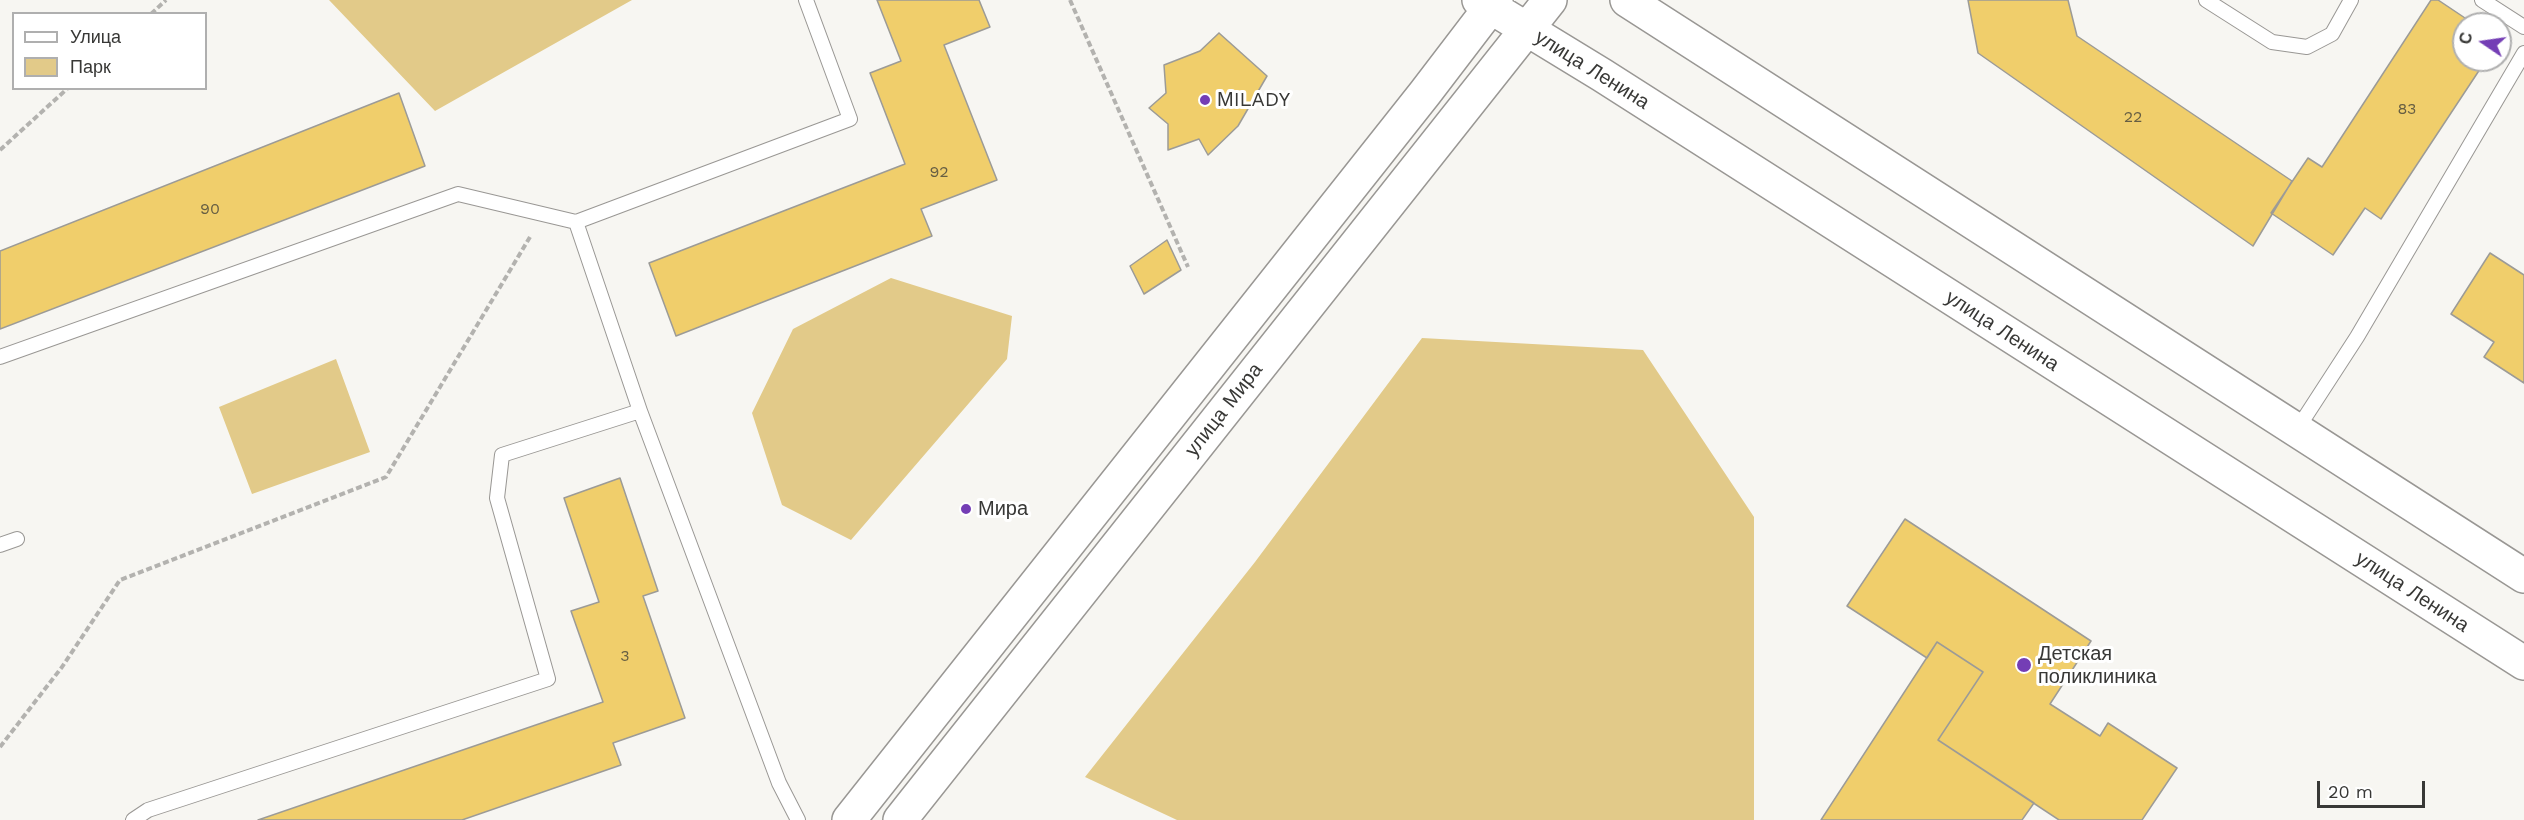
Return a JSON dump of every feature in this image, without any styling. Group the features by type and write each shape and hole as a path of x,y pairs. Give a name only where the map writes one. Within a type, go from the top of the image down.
{"main road":[{"name":"улица Мира","path":"900,820 1550,0"},
{"path":"1627,0 2524,576"},
{"name":"улица Мира","path":"849,820 1388,140 1488,2"},
{"name":"улица Ленина","path":"1488,2 1527,30 1622,88 2524,663"}],"lane":[{"path":"0,357 458,194 576,222 850,119 806,0"},
{"path":"2206,0 2272,42 2307,47 2332,34 2351,0"},
{"path":"2482,0 2524,27"},
{"path":"2296,431 2357,338 2524,52"},
{"path":"576,222 640,411 779,783 798,820"},
{"path":"134,820 148,810 548,679 497,498 502,455 640,411"},
{"path":"0,545 17,539"}],"path":[{"path":"153,12 166,0"},
{"path":"1070,0 1188,267"},
{"path":"0,150 66,90"},
{"path":"0,747 62,668 120,580 386,477 543,214"}],"green space":[{"path":"329,0 632,0 435,111"},
{"path":"891,278 1012,316 1007,359 851,540 782,505 752,413 793,329"},
{"path":"1422,338 1643,350 1754,517 1754,820 1177,820 1085,777 1255,562"},
{"path":"336,359 370,452 252,494 219,407"}],"building":[{"path":"877,0 979,0 990,27 944,45 997,180 921,209 932,236 676,336 649,263 905,164 870,73 901,61"},
{"path":"1968,0 2068,0 2077,36 2292,181 2253,246 1978,53"},
{"path":"2431,0 2438,0 2456,12 2452,12 2452,72 2478,72 2381,219 2365,208 2333,255 2271,213 2308,158 2322,167"},
{"name":"МILADY","path":"1219,33 1267,76 1238,126 1208,155 1199,139 1168,150 1168,124 1149,108 1166,93 1164,65 1200,51"},
{"path":"399,93 425,166 0,329 0,251"},
{"path":"1167,240 1181,270 1144,294 1130,266"},
{"path":"2490,253 2524,275 2524,383 2484,357 2494,342 2451,314"},
{"path":"620,478 658,591 643,596 685,718 613,743 621,765 462,820 258,820 603,702 571,611 599,602 564,498"},
{"name":"Детская поликлиника","path":"1905,519 2091,641 2050,704 2100,736 2108,723 2177,768 2142,820 2059,820 1938,740 1983,672 1937,642 1927,658 1847,606"},
{"path":"1937,642 1983,672 1938,740 2034,803 2022,820 1821,820"}],"place":[{"name":"МILADY","path":"1205,100"},
{"name":"Мира","path":"966,509"},
{"name":"Детская поликлиника","path":"2024,665"}]}
